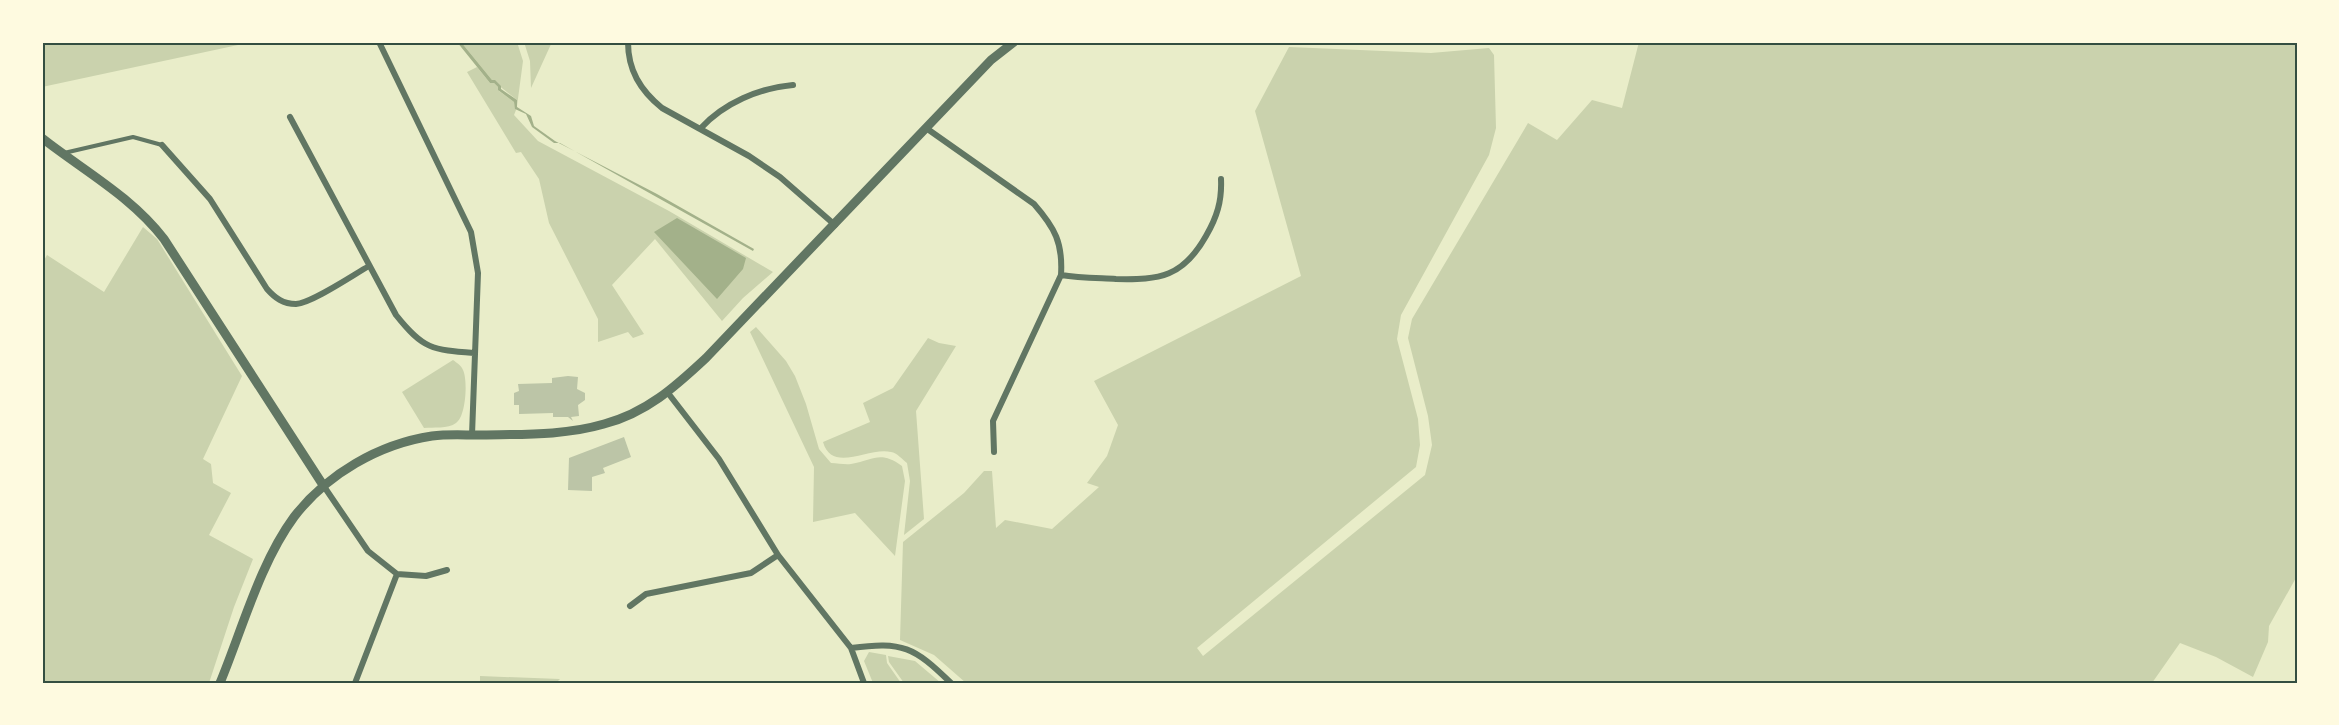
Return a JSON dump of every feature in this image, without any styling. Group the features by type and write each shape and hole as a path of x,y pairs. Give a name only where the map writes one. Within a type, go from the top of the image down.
{"street":[{"path":"379,42 471,232 478,273 472,435"},
{"path":"628,42 628,58 633,73 649,97 662,108 749,156 780,177 835,225"},
{"path":"220,683 273,551 294,517 323,485 362,459 403,442 434,435 528,434 589,428 632,414 668,393 706,358 991,60 1014,42"},
{"path":"701,128 713,115 729,104 777,87 794,85"},
{"path":"290,117 396,315 410,333 422,344 440,351 474,353"},
{"path":"926,128 1034,204 1049,220 1058,239 1062,256 1061,275 993,421 994,452"},
{"path":"42,138 116,192 148,219 368,551 397,574 426,576 447,570"},
{"path":"162,145 210,199 267,289 276,299 298,304 369,266"},
{"path":"1061,275 1077,278 1142,280 1155,279 1178,270 1202,244 1214,221 1222,199 1221,178"},
{"path":"668,393 718,459 778,555 851,648 864,683"},
{"path":"630,606 646,594 751,573 778,555"},
{"path":"355,683 397,574"},
{"path":"851,648 877,644 897,646 915,652 931,663 951,683"}],"lane":[{"path":"62,153 133,137 162,145"}],"shaded area":[{"path":"42,42 252,42 42,87"},
{"path":"457,42 461,42 492,80 501,86 501,89 517,100 517,107 531,116 534,126 559,143 554,143 532,127 526,114 515,109 514,102 498,90 494,83 490,83"},
{"path":"461,42 517,42 523,61 517,106 517,100 492,80"},
{"path":"524,42 552,42 531,88 530,61"},
{"path":"1639,42 2297,42 2297,576 2269,626 2268,642 2253,677 2216,657 2180,643 2152,683 966,683 934,655 900,640 903,542 964,493 984,471 992,471 996,528 1005,520 1052,529 1099,487 1087,483 1107,456 1118,425 1094,381 1301,276 1255,111 1289,47 1431,53 1489,48 1494,55 1496,128 1489,155 1401,315 1397,339 1418,419 1420,445 1416,467 1197,648 1203,656 1425,475 1432,445 1428,416 1408,338 1412,319 1528,123 1557,140 1592,100 1622,108"},
{"path":"477,67 490,83 494,83 499,91 514,102 516,110 514,115 538,141 669,211 773,272 743,298 722,321 655,239 612,285 644,334 633,338 628,332 598,342 598,319 549,223 539,179 521,152 516,153 467,72"},
{"path":"575,151 657,194 754,249 753,251"},
{"path":"677,218 746,258 743,269 717,299 654,232"},
{"path":"143,227 157,239 242,376 203,459 211,464 213,483 231,493 209,535 253,559 234,607 209,683 42,683 42,264 47,255 104,292"},
{"path":"756,327 786,361 795,376 819,449 831,463 851,464 882,457 902,466 905,481 895,556 855,513 813,522 814,467 750,332"},
{"path":"928,338 956,346 916,411 924,519 904,535 910,481 907,463 891,452 882,451 843,458 834,456 823,442 870,422 863,403 893,388"},
{"path":"453,360 461,367 465,375 462,414 453,425 424,428 402,392"},
{"path":"869,652 886,655 887,663 901,683 873,683 864,661"},
{"path":"888,656 915,661 941,683 904,683 889,662"},
{"path":"480,676 560,679 556,683 480,683"}],"building":[{"path":"578,377 577,389 585,393 585,400 578,405 579,416 571,417 573,421 568,417 553,417 553,413 519,414 519,405 514,405 514,393 519,391 518,384 552,383 552,378"},
{"path":"624,437 631,457 603,468 605,473 592,477 592,491 568,490 569,458"}]}
